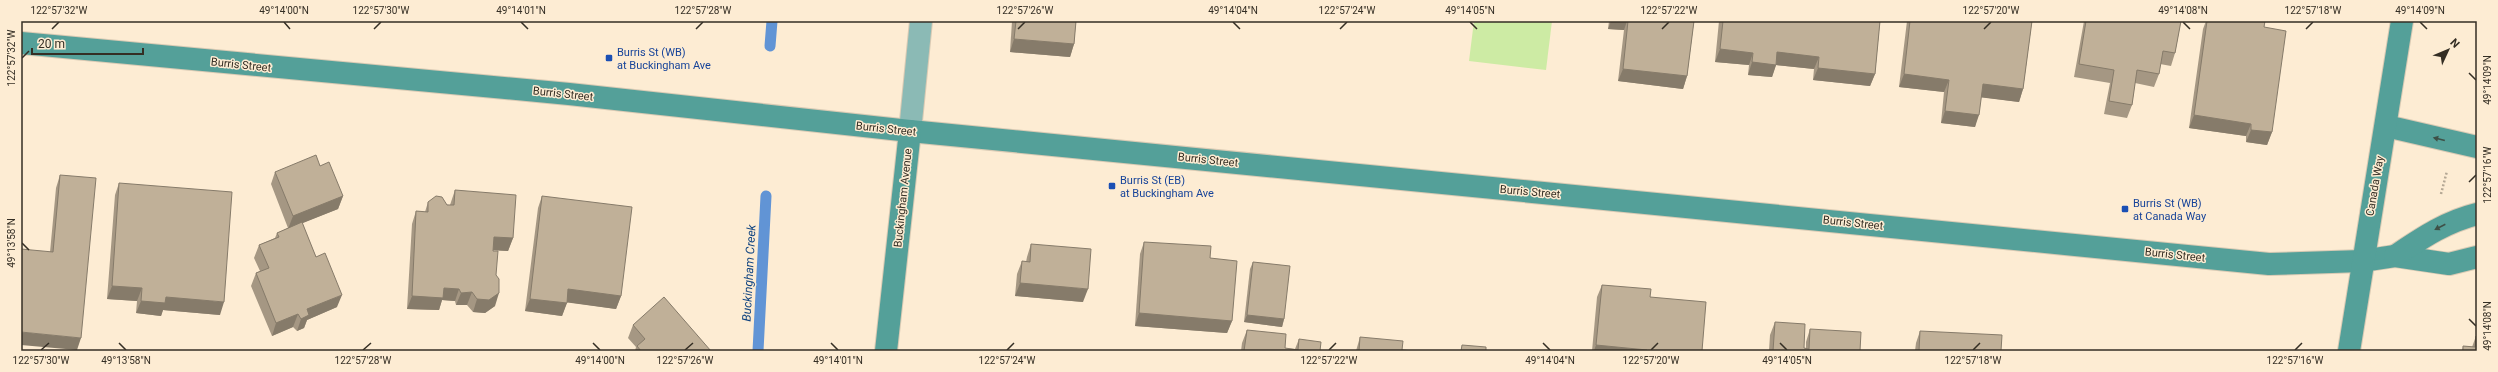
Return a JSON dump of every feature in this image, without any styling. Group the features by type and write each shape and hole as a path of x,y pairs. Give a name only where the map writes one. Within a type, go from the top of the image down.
{"street":[{"name":"Buckingham Avenue","path":"886,351 921,21"},
{"name":"Canada Way","path":"2349,351 2362,261 2386,126 2402,21"},
{"name":"Burris Street","path":"21,42 569,94 910,131 2269,264 2362,261 2395,256 2449,264 2477,257"},
{"path":"2386,126 2477,147"},
{"name":"Burris Street","path":"2395,256 2436,229 2455,219 2477,214"}],"path":[{"path":"2440,198 2448,167"}],"green space":[{"path":"1474,21 1552,21 1546,70 1469,61"}],"building":[{"path":"1016,21 1076,21 1074,44 1014,39"},
{"path":"1628,21 1694,21 1687,76 1623,69"},
{"path":"1723,21 1880,21 1875,74 1818,68 1819,57 1777,52 1776,65 1752,62 1753,53 1720,49"},
{"path":"1910,21 2032,21 2023,89 1983,84 1979,115 1945,111 1949,80 1904,74"},
{"path":"2086,21 2181,21 2175,53 2163,51 2159,74 2137,70 2132,105 2109,101 2114,70 2079,64"},
{"path":"2207,21 2265,21 2264,27 2286,31 2272,132 2251,130 2251,124 2194,115"},
{"path":"316,155 320,166 329,162 343,196 293,216 275,172"},
{"path":"60,175 96,178 81,338 21,332 21,249 53,252"},
{"path":"119,183 232,192 224,302 166,297 165,303 141,301 142,288 112,286"},
{"path":"455,190 516,195 513,238 494,237 493,251 498,251 496,275 499,279 499,293 489,300 477,299 472,292 461,293 459,289 444,288 443,298 412,296 416,211 428,212 428,202 436,196 442,197 447,205 454,205"},
{"path":"542,196 632,207 621,296 568,289 567,303 530,299"},
{"path":"302,222 316,257 325,253 342,295 307,309 309,315 301,319 298,314 276,323 256,273 269,268 259,245 279,237 277,233"},
{"path":"1144,242 1211,246 1210,258 1237,261 1232,321 1139,313"},
{"path":"1031,244 1091,249 1088,289 1020,283 1022,261 1030,262"},
{"path":"1253,262 1290,266 1284,319 1247,315"},
{"path":"1602,285 1651,289 1650,297 1706,302 1702,351 1647,351 1596,345"},
{"path":"664,297 711,351 641,351 637,346 645,339 633,325"},
{"path":"1775,322 1805,324 1804,348 1809,349 1810,329 1861,332 1860,351 1773,351"},
{"path":"1247,330 1286,334 1285,348 1298,350 1299,339 1321,342 1320,351 1244,351"},
{"path":"1920,331 2002,335 2001,351 1919,351"},
{"path":"2476,336 2477,351 2463,351 2463,346 2475,347"},
{"path":"1360,337 1403,341 1402,350 1414,351 1359,351"},
{"path":"1462,345 1486,347 1486,351 1461,351"}],"waterway":[{"name":"Buckingham Creek","path":"770,46 772,21"},
{"name":"Buckingham Creek","path":"758,351 766,196"}],"place":[{"name":"Burris St (WB) at Buckingham Ave","path":"609,58"},
{"name":"Burris St (EB) at Buckingham Ave","path":"1112,186"},
{"name":"Burris St (WB) at Canada Way","path":"2125,209"}]}
